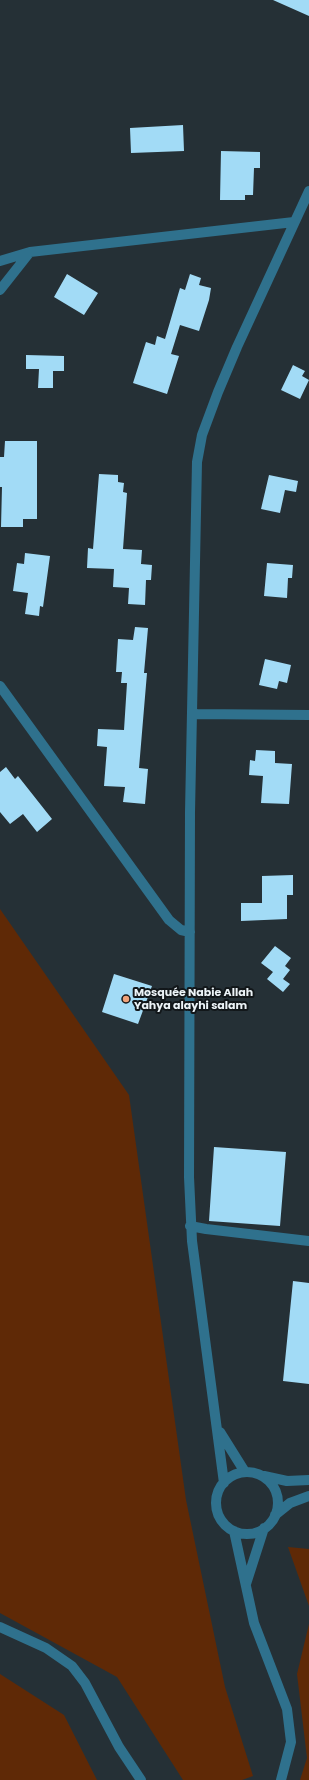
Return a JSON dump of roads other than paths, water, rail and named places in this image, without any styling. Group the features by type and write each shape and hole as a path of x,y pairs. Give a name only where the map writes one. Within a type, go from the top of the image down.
{"street":[{"path":"224,1483 190,1226 192,712 197,475 202,436 237,347 309,191"},
{"path":"0,261 30,252 294,222"},
{"path":"0,290 30,252"},
{"path":"0,686 169,920 181,930 190,932"},
{"path":"192,712 196,714 309,715"},
{"path":"190,1226 309,1241"},
{"path":"217,1428 245,1472"},
{"path":"264,1528 249,1534 234,1531 221,1520 216,1506 217,1497 224,1483 230,1477 245,1472 287,1480 309,1480"},
{"path":"260,1475 273,1485 278,1501 275,1515"},
{"path":"246,1584 264,1528 275,1515 290,1503 309,1496"},
{"path":"234,1531 254,1623 287,1709 291,1742 281,1780"},
{"path":"0,1627 46,1648 72,1666 85,1683 119,1747 141,1780"}],"place":[{"name":"Mosquée Nabie Allah Yahya alayhi salam","path":"126,999"}]}
